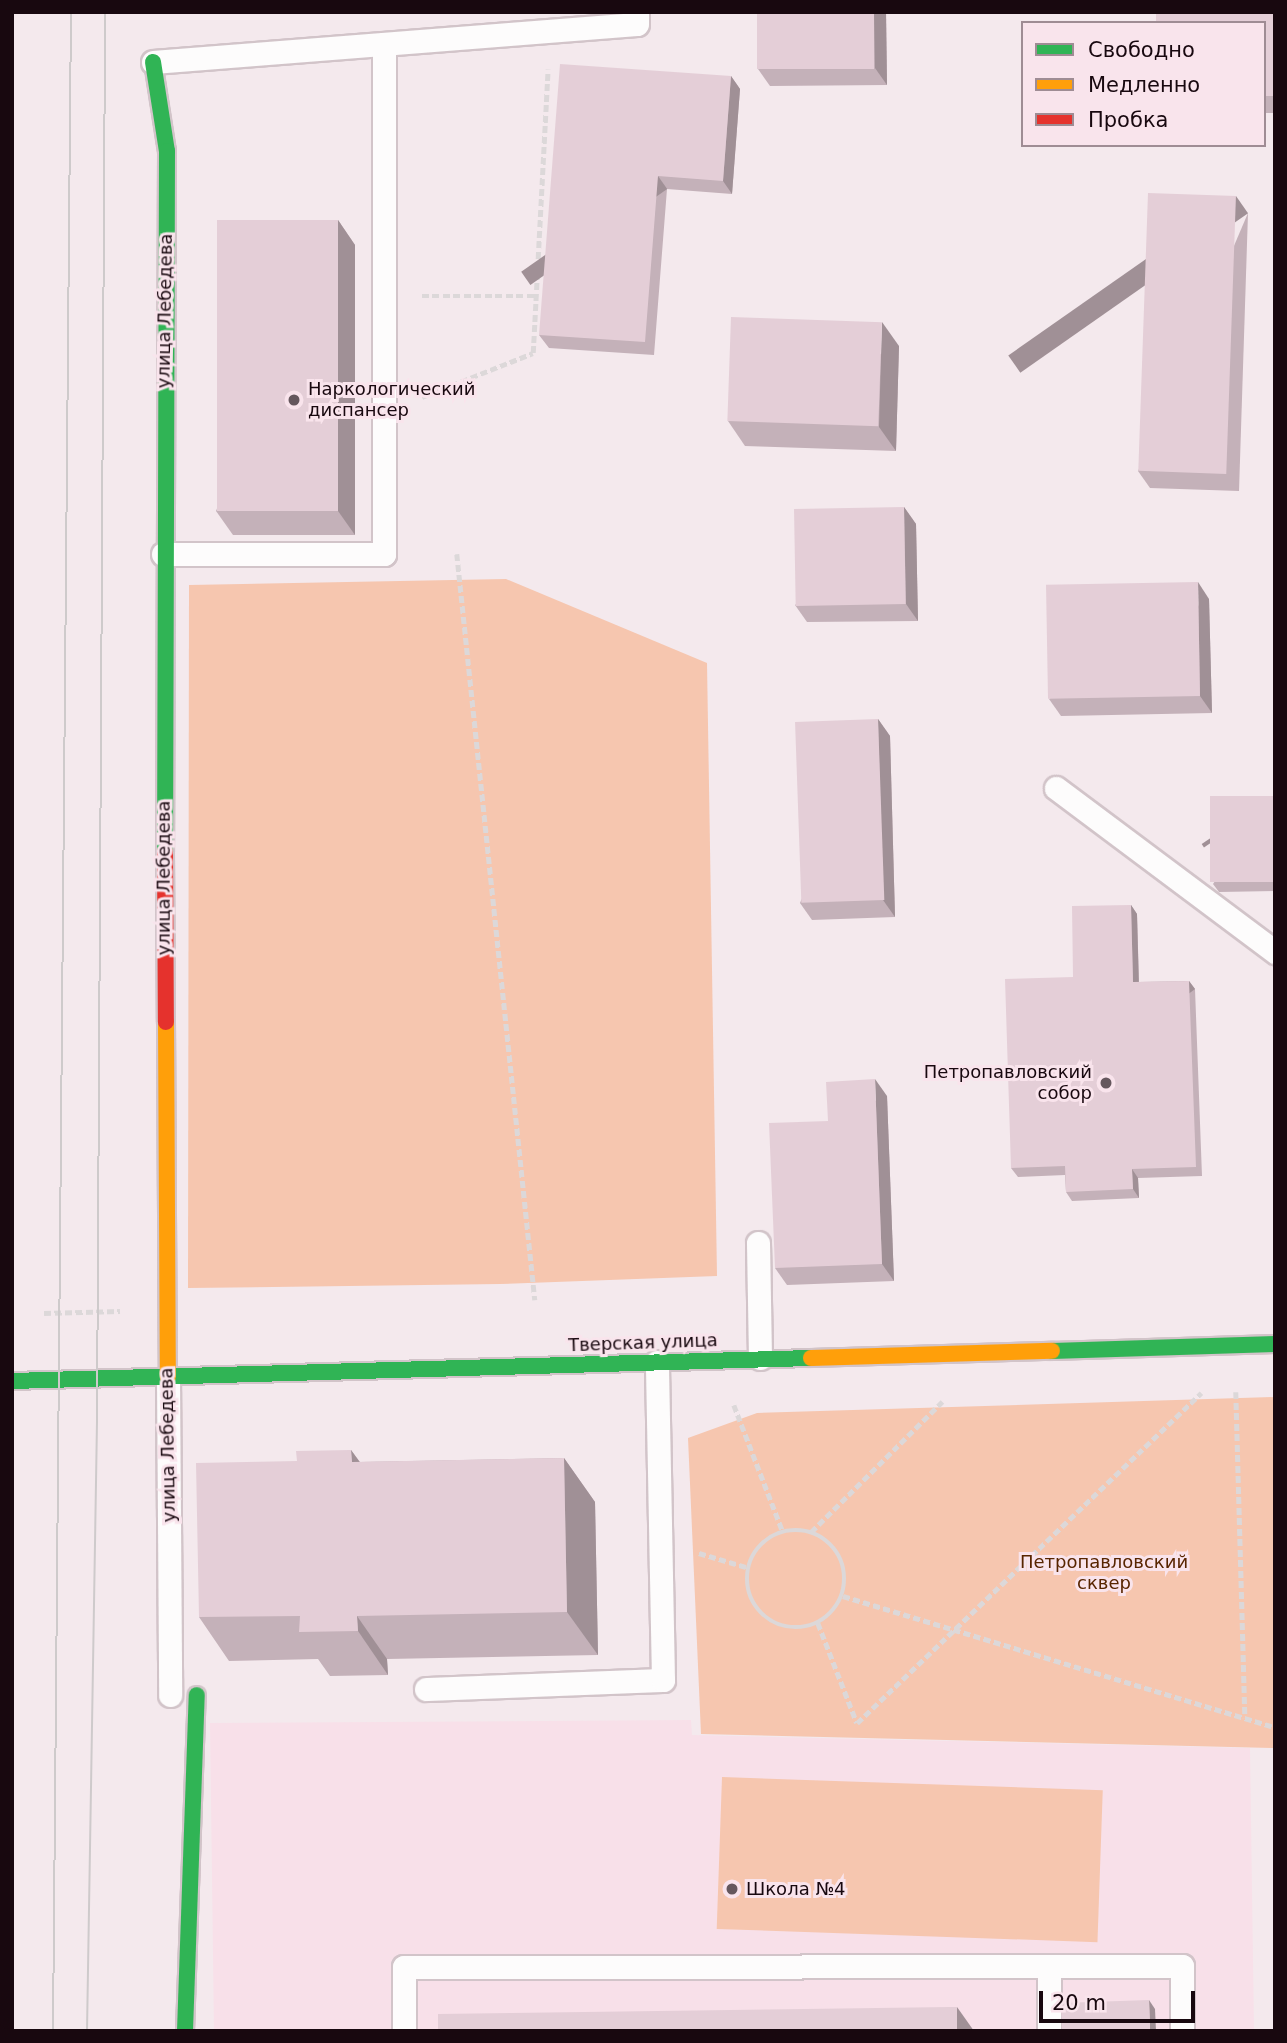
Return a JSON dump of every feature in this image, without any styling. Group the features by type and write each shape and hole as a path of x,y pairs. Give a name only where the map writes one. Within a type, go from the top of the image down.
{"street":[{"name":"улица Лебедева","path":"153,62 167,151 163,555 168,1377"},
{"name":"Тверская улица","path":"12,1381 1275,1344"},
{"path":"185,2031 197,1695"}],"lane":[{"path":"153,62 637,24 637,12"},
{"path":"163,555 384,554 384,44"},
{"path":"1056,788 1275,952"},
{"path":"758,1243 760,1358"},
{"path":"426,1689 663,1680 657,1362"},
{"name":"улица Лебедева","path":"168,1377 170,1696"},
{"path":"1049,1966 1049,2031"},
{"path":"404,2031 404,1967 1049,1966 1182,1966 1182,2031"}],"path":[{"path":"385,411 533,354 551,30"},
{"path":"384,296 536,296"},
{"path":"457,554 535,1300"},
{"path":"44,1313 118,1311"},
{"path":"818,1623 858,1723 1202,1392"},
{"path":"1236,1392 1245,1718"},
{"path":"811,1532 944,1399"},
{"path":"733,1404 783,1532"},
{"path":"783,1532 811,1532 830,1543 842,1561 843,1596 829,1616 818,1623 786,1627 760,1612 747,1584 748,1568 761,1545 783,1532"},
{"path":"692,1551 748,1568"},
{"path":"843,1596 1275,1727"}],"shaded area":[{"name":"Школа №4","path":"691,1720 692,1735 1250,1748 1254,2031 214,2031 210,1723"}],"green space":[{"path":"506,579 707,663 717,1276 500,1284 188,1288 189,585"},
{"name":"Петропавловский сквер","path":"1275,1397 1275,1748 701,1734 688,1438 757,1413"},
{"path":"722,1777 1103,1790 1097,1942 717,1929"}],"building":[{"path":"757,12 874,12 874,69 757,69"},
{"path":"1156,12 1275,12 1275,96 1266,96 1266,21 1156,21"},
{"path":"560,64 731,76 723,181 658,176 645,342 539,335"},
{"path":"1148,193 1236,196 1226,474 1138,471"},
{"name":"Наркологический диспансер","path":"217,220 338,220 338,511 217,511"},
{"path":"731,317 882,322 878,426 727,421"},
{"path":"904,507 906,604 796,606 794,509"},
{"path":"1198,582 1200,696 1048,699 1046,585"},
{"path":"878,719 884,900 801,903 795,722"},
{"path":"1210,796 1273,796 1273,882 1210,882"},
{"name":"Петропавловский собор","path":"1131,905 1133,982 1189,981 1196,1167 1132,1169 1133,1189 1066,1192 1065,1166 1011,1168 1005,979 1073,977 1072,906"},
{"path":"875,1079 882,1264 775,1268 769,1123 828,1121 826,1082"},
{"path":"351,1450 352,1462 564,1458 567,1612 357,1616 358,1631 299,1632 300,1616 199,1617 196,1463 297,1461 296,1451"},
{"path":"1149,2000 1150,2031 1062,2031 1061,2003"},
{"path":"957,2007 957,2031 438,2031 438,2014"}],"tram line":[{"path":"53,2031 71,12"},
{"path":"87,2031 97,1420 105,12"}],"traffic: fast":[{"path":"153,62 167,151 165,852"},
{"path":"1052,1351 1275,1344"},
{"path":"12,1381 811,1358"},
{"path":"185,2031 197,1695"}],"traffic: slow":[{"path":"166,1022 168,1377"},
{"path":"811,1358 1052,1351"}],"traffic: jam":[{"path":"165,852 166,1022"}],"place":[{"name":"Наркологический диспансер","path":"294,400"},
{"name":"Петропавловский собор","path":"1106,1083"},
{"name":"Школа №4","path":"732,1889"}]}
